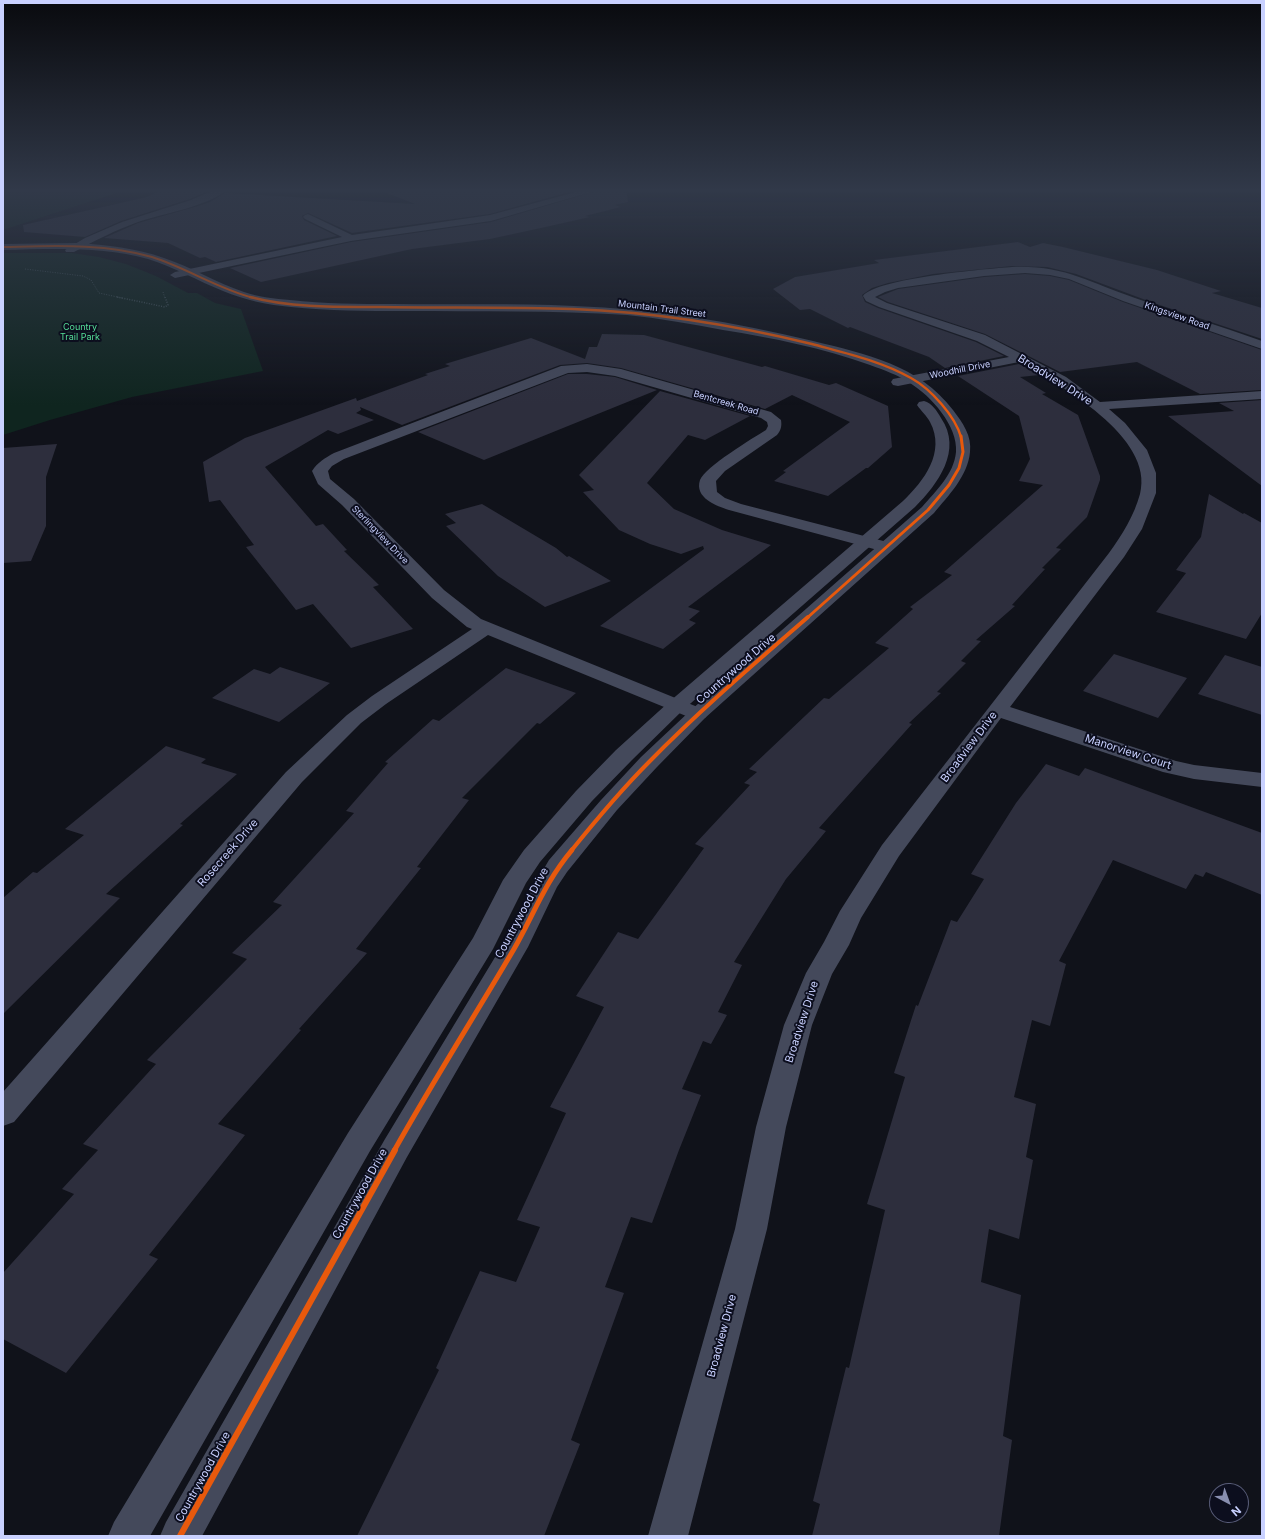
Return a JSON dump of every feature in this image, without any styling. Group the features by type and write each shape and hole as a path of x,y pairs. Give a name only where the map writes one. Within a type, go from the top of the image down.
{"street":[{"name":"Mountain Trail Street","path":"138,261 175,275 209,292 228,299 253,304 292,310 331,312 569,314 656,321 768,340 804,349 905,380"},
{"name":"Mountain Trail Street","path":"161,261 241,295 275,302 334,307 578,309 630,312 694,321 775,335 831,349 895,370 905,380"},
{"path":"175,275 243,261"},
{"name":"Broadview Drive","path":"668,1536 751,1229 771,1127 798,1026 818,973 836,945 849,917 890,851 1115,557 1134,529 1148,493 1148,473 1140,450 1120,426 1098,406 1061,380 980,338 920,316 883,305 870,300 869,296 872,293 887,288 944,278 1016,270 1047,271"},
{"name":"Kingsview Road","path":"1047,271 1075,279 1169,314 1262,345"},
{"name":"Woodhill Drive","path":"905,380 1021,358"},
{"name":"Bentcreek Road","path":"580,368 616,372 766,415 774,420 776,426 772,432 732,462 720,468 708,480 709,493 718,501 735,507 875,545"},
{"name":"Sterlingview Drive","path":"580,368 566,369 552,373 474,405 339,456 327,463 320,471 323,481 348,502 438,594 474,623 485,629 687,710"},
{"name":"Countrywood Drive","path":"128,1536 359,1142 484,942 515,880 532,856 584,796 624,754 687,710 875,545 908,504 931,480 942,457 944,439 939,422 905,380"},
{"path":"1098,406 1262,395"},
{"name":"Rosecreek Drive","path":"3,1113 294,777 354,719 372,705 485,629"},
{"name":"Countrywood Drive","path":"180,1536 396,1148 515,947 545,886 558,866 609,805 649,762 687,710"},
{"name":"Manorview Court","path":"997,710 1171,767 1194,772 1262,780"}],"path":[{"path":"24,269 83,276 91,280 99,293 163,307 168,305 158,279 175,275"}],"green space":[{"name":"Country Trail Park","path":"3,261 114,261 156,276 188,293 197,293 215,303 241,309 263,371 132,397 3,435"}],"building":[{"path":"263,261 358,261 261,282 230,268"},
{"path":"875,261 1119,261 1157,270 1221,291 1212,293 1262,308 1262,339 1151,302 1076,274 1047,267 1012,266 933,274 888,283 872,288 862,295 865,302 878,308 976,342 1004,356 945,368 929,357 850,327 848,328 810,309 800,310 773,289 795,277 879,263"},
{"path":"1025,274 1050,276 1069,280 1123,302 1262,350 1262,390 1200,394 1137,362 1060,372 985,334 888,302 878,297 898,289 984,277"},
{"path":"602,334 644,335 762,367 765,366 829,385 836,383 888,406 892,447 868,468 828,496 774,481 786,472 783,471 850,422 792,395 765,409 621,368 587,363 560,365 402,425 360,407 361,410 356,413 374,420 338,434 328,430 265,467 316,526 323,524 347,550 344,551 379,585 373,587 413,629 351,648 313,604 296,610 246,547 254,545 220,500 209,502 203,462 245,438 356,398 357,401 428,375 425,374 450,366 445,364 531,338 585,359 589,347 597,347"},
{"path":"1019,364 1039,375 1020,377 1046,393 1042,394 1078,415 1100,476 1100,480 1087,517 1056,548 1061,549 1042,568 1045,569 1012,605 1015,606 976,640 981,641 961,661 966,663 937,692 941,693 909,723 912,724 819,828 826,831 786,879 734,962 742,965 718,1012 727,1015 711,1044 703,1041 682,1089 701,1095 652,1223 631,1217 605,1287 624,1293 571,1440 580,1444 544,1536 357,1536 439,1370 436,1368 480,1271 516,1282 540,1227 517,1220 566,1113 550,1107 604,1007 576,996 618,932 638,939 704,848 695,844 750,785 744,783 757,772 749,769 824,698 829,699 889,648 875,643 913,609 910,607 952,575 944,572 1043,485 1019,481 1030,459 1019,416 958,376"},
{"path":"568,374 587,374 615,377 657,390 484,460 418,432"},
{"path":"660,391 750,416 705,440 688,435 647,483 674,509 722,530 771,545 688,607 700,611 689,620 696,623 663,649 600,626 704,549 703,546 681,554 650,544 619,530 583,492 594,490 579,475"},
{"path":"1262,400 1262,486 1168,416 1234,411 1219,403"},
{"path":"57,444 46,477 46,526 31,561 3,563 3,448"},
{"path":"1209,494 1243,514 1244,513 1262,523 1262,613 1246,639 1156,612 1186,573 1176,570 1201,537"},
{"path":"482,504 556,548 567,557 569,556 611,581 545,607 498,576 446,526 456,523 445,514"},
{"path":"1114,654 1187,678 1158,718 1083,691"},
{"path":"1225,655 1262,667 1262,715 1198,694"},
{"path":"280,667 330,683 279,722 212,698 254,669 270,674"},
{"path":"506,668 576,693 540,724 537,723 462,798 469,800 417,867 421,868 356,949 367,953 299,1029 301,1030 218,1124 245,1135 149,1255 158,1259 66,1373 3,1339 3,1273 74,1194 62,1189 98,1150 83,1144 156,1064 147,1060 247,959 232,953 282,905 273,902 354,813 346,811 388,763 385,762 433,719 439,721"},
{"path":"166,746 206,759 201,763 237,774 180,824 183,825 106,894 120,898 3,1014 3,898 33,872 37,873 84,835 65,829"},
{"path":"1046,764 1079,776 1085,768 1262,833 1262,895 1206,872 1203,877 1195,874 1186,889 1113,860 1059,961 1066,964 1050,1026 1032,1020 1014,1097 1036,1104 1026,1157 1033,1160 1019,1239 989,1229 981,1282 1021,1295 1003,1436 1012,1440 999,1536 812,1536 820,1504 813,1501 846,1367 849,1368 885,1210 867,1204 905,1077 894,1073 916,1005 918,1006 951,920 957,922 984,879 971,874 1016,803"}],"cycle path":[{"path":"162,261 240,294 286,304 333,307 572,309 630,312 775,335 862,358 895,370 913,379 924,387 943,406 958,426 962,440 963,452 959,468 949,485 928,510 698,714 649,762 609,805 558,866 545,887 515,947 396,1148 180,1536"}]}
